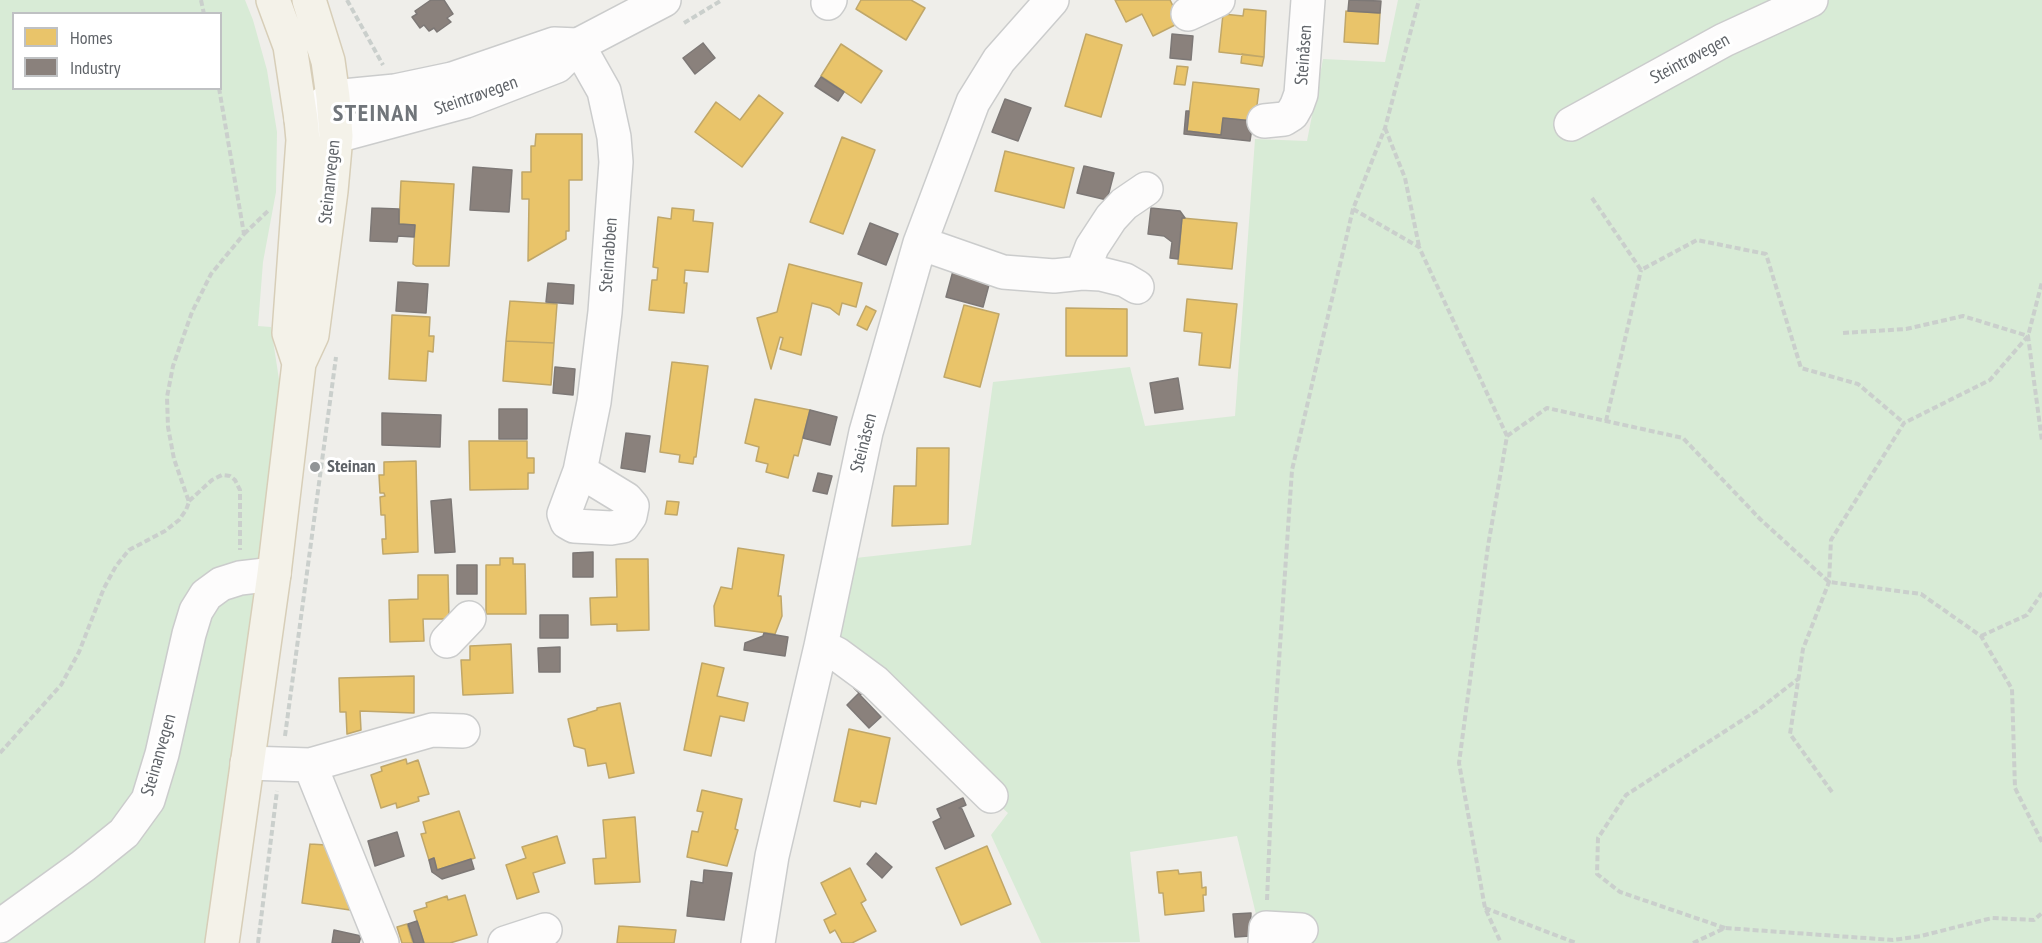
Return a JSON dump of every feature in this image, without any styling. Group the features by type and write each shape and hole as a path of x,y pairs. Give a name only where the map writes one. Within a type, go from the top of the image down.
{"main road":[{"name":"Steinanvegen","path":"273,0 290,46 303,140 289,333 299,363"},
{"name":"Steinanvegen","path":"222,943 274,574 299,363 312,335 336,136 328,61 309,0"}],"street":[{"name":"Steintrøvegen","path":"336,136 466,101 520,82 557,66 578,45 664,0"},
{"name":"Steinåsen","path":"758,943 772,856 821,646 866,432 920,243 973,102 999,60 1052,0"},
{"path":"1188,14 1218,0"},
{"name":"Steinåsen","path":"1264,121 1284,119 1298,105 1301,94 1308,0"},
{"name":"Steintrøvegen","path":"1571,123 1724,40 1811,0"},
{"name":"Steintrøvegen","path":"301,119 333,97 395,91 452,79 554,44 578,45"},
{"name":"Steinrabben","path":"578,45 604,91 614,136 616,162 605,312 594,402 579,471"},
{"path":"301,119 336,136"},
{"path":"1082,273 1092,247 1111,218 1124,204 1146,189"},
{"path":"920,243 1003,272 1054,276 1082,273 1125,280 1137,287"},
{"name":"Steinanvegen","path":"0,926 83,867 124,833 148,800 162,754 189,634 196,611 206,595 221,584 240,578 274,574"},
{"path":"447,641 469,618"},
{"path":"821,646 837,654 875,682 991,796"},
{"path":"247,763 295,765 432,730 463,731"},
{"path":"295,765 382,943"},
{"path":"505,943 545,930"},
{"path":"1265,936 1301,930"}],"path":[{"path":"347,0 384,67"},
{"path":"1265,936 1274,734 1292,470 1353,208 1385,128 1419,0"},
{"path":"219,90 244,234"},
{"path":"1385,128 1405,178 1419,247 1507,436 1488,546 1459,764 1485,908 1502,943"},
{"path":"1592,198 1641,270 1606,421"},
{"path":"189,502 174,459 168,427 167,397 173,366 192,312 211,274 258,217 276,205"},
{"path":"1353,208 1419,247"},
{"path":"1641,270 1698,240 1766,254 1801,368 1858,384 1904,423"},
{"path":"2042,282 2028,336 2042,441"},
{"path":"1843,333 1906,329 1963,316 2028,336"},
{"path":"1832,792 1790,734 1803,649 1829,582 1831,540 1904,423 1990,380 2028,336"},
{"path":"258,943 295,765 337,346"},
{"path":"1507,436 1547,408 1683,438 1760,519 1829,582 1921,594 1982,636 2012,689 2015,788 2042,842"},
{"path":"0,753 61,685 79,652 104,588 116,566 129,550 180,520 189,502 212,480 222,475 236,480 240,490 240,578"},
{"path":"1982,636 2027,615 2042,593"},
{"path":"1798,679 1758,710 1626,795 1598,838 1597,874 1620,892 1725,928 1893,940 1921,936 1992,918 2034,920 2042,913"},
{"path":"1485,908 1576,943"},
{"path":"1693,943 1725,928"},
{"path":"1832,943 1833,935"},
{"path":"1917,943 1921,936"}],"green space":[{"path":"0,0 245,0 267,70 277,132 276,192 263,262 258,326 271,327 280,386 247,763 225,943 0,943"},
{"path":"1398,0 2042,0 2042,943 1263,943 1237,836 1130,852 1140,942 1041,943 991,835 1008,813 821,646 838,560 971,545 993,382 1130,367 1145,426 1235,416 1255,139 1307,141 1323,59 1385,62"}],"building: Homes":[{"path":"861,0 911,0 925,8 906,40 856,9"},
{"path":"1115,0 1170,0 1181,22 1153,36 1142,14 1126,22"},
{"path":"1244,9 1266,11 1264,57 1219,52 1223,14 1243,16"},
{"path":"1346,11 1380,13 1378,44 1344,42"},
{"path":"1086,34 1122,45 1101,117 1065,106"},
{"path":"841,44 882,71 861,103 821,76"},
{"path":"1242,54 1264,57 1262,66 1241,63"},
{"path":"1177,66 1188,67 1185,85 1174,84"},
{"path":"1193,82 1259,89 1255,121 1223,118 1221,135 1187,131"},
{"path":"759,95 783,113 742,167 695,132 716,102 740,120"},
{"path":"536,134 582,134 582,180 569,180 569,231 566,231 566,239 528,261 529,199 522,199 522,172 531,172 531,146 535,146"},
{"path":"842,137 875,150 843,234 810,222"},
{"path":"1005,151 1074,168 1064,208 995,191"},
{"path":"401,181 454,184 449,266 416,266 413,264 415,225 399,224"},
{"path":"672,208 694,210 693,221 713,223 708,272 685,270 684,283 687,283 684,313 649,310 652,280 657,280 658,268 653,267 658,217 671,219"},
{"path":"1182,218 1237,223 1232,269 1178,264"},
{"path":"789,264 862,283 856,307 842,303 839,315 830,308 812,303 801,355 780,349 783,338 780,337 771,369 757,318 777,312"},
{"path":"1187,299 1237,304 1230,368 1199,365 1202,333 1184,331"},
{"path":"510,301 557,304 554,343 506,341"},
{"path":"964,305 999,314 980,387 944,377"},
{"path":"866,306 876,311 867,330 857,325"},
{"path":"1066,308 1127,309 1127,356 1066,356"},
{"path":"392,315 430,317 429,336 434,336 433,352 428,351 426,381 389,379"},
{"path":"506,341 554,343 551,385 503,381"},
{"path":"672,362 708,366 696,457 694,457 693,464 679,462 680,455 660,452"},
{"path":"755,399 810,410 798,456 794,455 788,478 766,472 768,464 756,461 759,447 745,443"},
{"path":"469,441 527,441 527,458 534,458 534,473 528,473 528,489 470,490"},
{"path":"917,448 949,448 948,524 892,526 894,486 916,486"},
{"path":"416,461 418,552 383,554 382,539 386,539 385,515 381,515 380,497 385,496 384,493 380,493 379,475 384,475 384,462"},
{"path":"667,501 679,502 677,515 665,514"},
{"path":"738,548 784,555 778,596 781,596 782,616 775,634 715,626 714,606 721,587 732,589"},
{"path":"500,558 513,558 513,564 525,564 526,614 486,614 486,565 500,565"},
{"path":"616,559 648,559 649,630 617,631 617,624 591,625 590,598 617,597"},
{"path":"418,575 448,575 449,619 423,619 424,641 390,642 389,600 418,599"},
{"path":"511,644 513,693 463,695 461,660 470,660 470,646"},
{"path":"702,663 724,668 717,696 748,703 744,721 720,716 711,756 684,750"},
{"path":"414,676 414,713 360,711 361,730 347,734 346,712 340,712 339,678"},
{"path":"620,703 634,773 609,778 606,763 588,766 585,749 574,746 568,719 597,710 597,708"},
{"path":"849,729 890,738 876,804 861,801 860,807 834,801"},
{"path":"406,759 407,764 418,760 429,794 418,797 419,801 397,808 396,803 381,808 371,775 382,771 381,767"},
{"path":"702,790 742,799 735,829 738,830 727,866 687,857 692,831 698,832 703,812 697,811"},
{"path":"459,811 475,858 437,870 434,858 429,860 421,834 426,833 423,822"},
{"path":"635,817 640,882 595,884 593,859 606,858 603,820"},
{"path":"557,836 565,863 533,873 539,892 517,899 506,865 526,858 522,847"},
{"path":"310,844 327,845 350,910 302,903"},
{"path":"987,846 1011,904 961,925 936,868"},
{"path":"850,868 866,900 861,903 876,931 852,943 842,943 835,930 830,933 824,920 836,914 821,883"},
{"path":"1178,870 1179,874 1201,872 1202,888 1206,887 1206,895 1203,895 1204,911 1165,915 1163,893 1159,893 1157,872"},
{"path":"465,895 477,935 450,943 424,943 414,911 427,907 426,903 447,896 448,900"},
{"path":"407,924 413,943 402,943 397,927"},
{"path":"619,926 676,930 674,943 617,943"}],"building: Industry":[{"path":"431,0 444,0 453,14 447,18 451,22 437,32 434,28 429,31 424,25 420,28 412,17 417,14 415,11"},
{"path":"1349,0 1381,1 1380,13 1348,11"},
{"path":"1172,34 1193,36 1191,60 1170,58"},
{"path":"703,43 715,58 695,74 683,58"},
{"path":"821,77 844,92 838,101 815,86"},
{"path":"1005,99 1031,108 1018,141 992,132"},
{"path":"1186,111 1189,111 1187,131 1221,135 1223,118 1253,121 1250,141 1184,134"},
{"path":"1084,166 1114,173 1107,200 1077,193"},
{"path":"473,167 512,170 509,212 470,210"},
{"path":"372,208 399,209 399,224 415,225 414,237 398,236 397,242 370,241"},
{"path":"1151,208 1180,211 1185,218 1182,218 1178,259 1170,258 1172,242 1164,236 1148,234"},
{"path":"870,223 898,234 886,265 858,254"},
{"path":"953,271 990,281 983,307 946,297"},
{"path":"398,282 428,284 426,313 396,311"},
{"path":"548,283 574,285 573,304 546,302"},
{"path":"555,367 575,369 573,395 553,393"},
{"path":"1178,378 1183,409 1155,413 1150,383"},
{"path":"499,409 527,409 527,439 499,439"},
{"path":"810,410 837,417 830,445 803,438"},
{"path":"382,413 441,415 440,447 382,445"},
{"path":"626,433 650,436 645,472 621,468"},
{"path":"818,473 832,476 827,494 813,491"},
{"path":"451,499 455,552 435,553 431,501"},
{"path":"593,552 593,577 573,577 573,553"},
{"path":"457,565 477,565 477,594 457,594"},
{"path":"540,615 568,615 568,638 540,638"},
{"path":"764,633 788,637 785,656 744,650 745,643 763,636"},
{"path":"560,647 560,672 539,672 538,648"},
{"path":"857,685 864,692 860,695 881,717 869,728 847,705 859,693 854,688"},
{"path":"963,798 966,805 959,808 962,809 974,836 945,849 933,822 941,818 937,809"},
{"path":"397,832 404,856 375,866 368,841"},
{"path":"876,853 892,867 882,878 867,864"},
{"path":"434,858 437,870 471,859 474,869 442,879 432,872 429,860"},
{"path":"704,870 732,873 724,920 687,916 691,881 703,883"},
{"path":"1251,913 1250,936 1235,937 1233,914"},
{"path":"417,921 424,943 414,943 408,924"},
{"path":"334,930 361,936 359,943 332,943"}],"place":[{"name":"Steinan","path":"315,467"}],"district":[{"name":"STEINAN","path":"376,114"}]}
